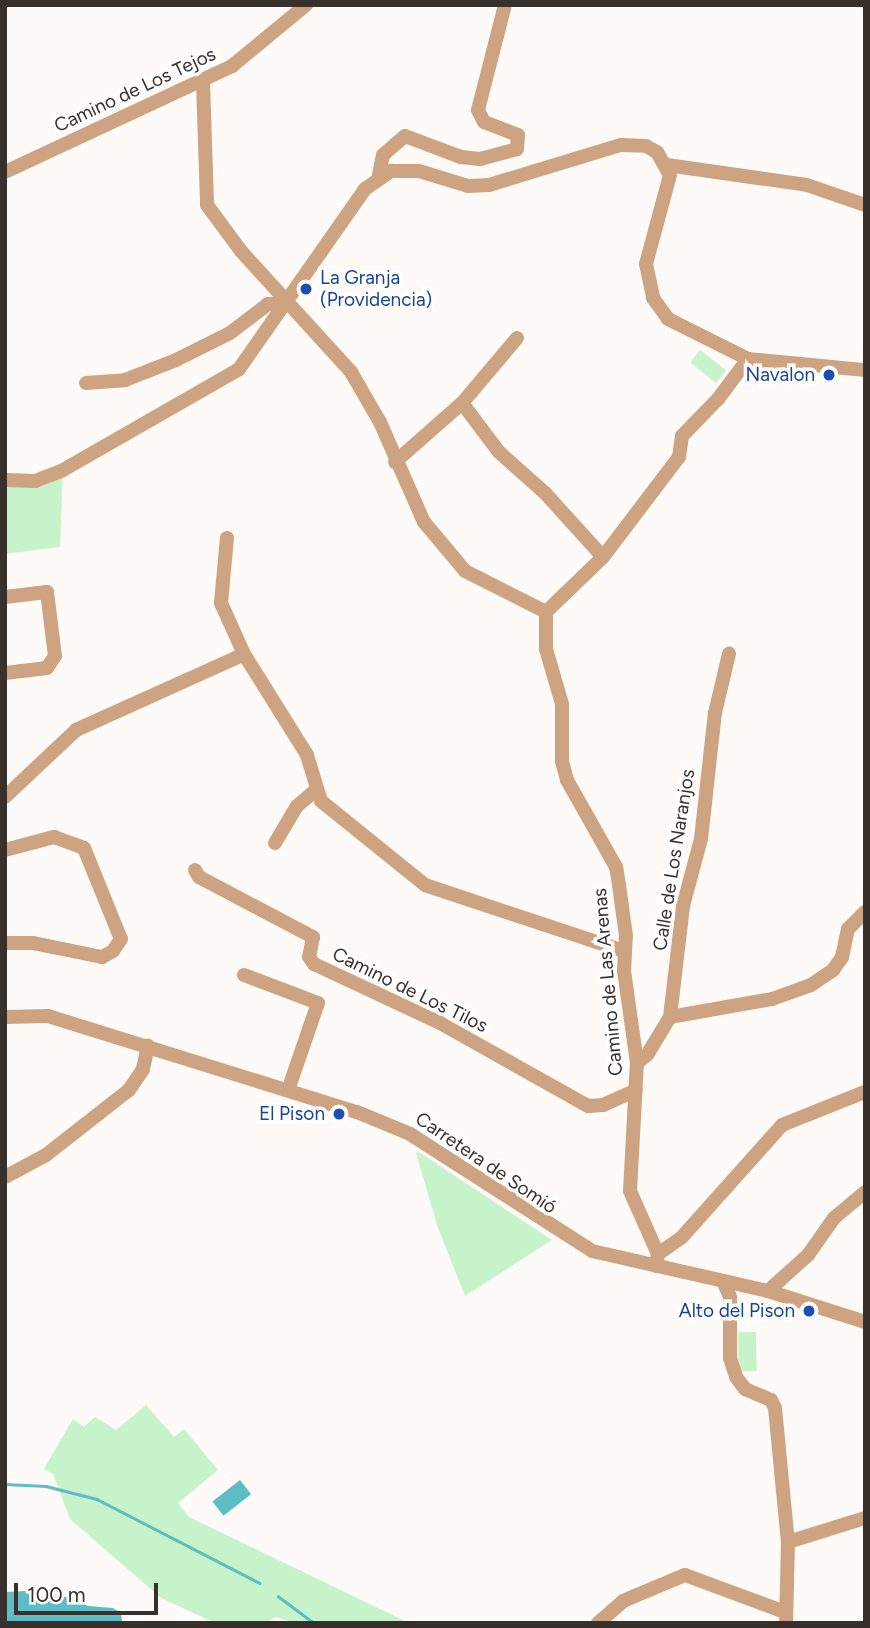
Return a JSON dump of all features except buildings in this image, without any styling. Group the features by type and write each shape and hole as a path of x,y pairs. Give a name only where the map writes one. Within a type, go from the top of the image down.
{"street":[{"name":"Camino de Los Tejos","path":"5,172 99,125 203,82 232,66 306,5"},
{"path":"379,175 383,155 405,136 461,158 480,159 517,149 518,135 484,122 478,110 505,5"},
{"path":"203,82 207,205 288,303 351,372 380,422 395,462 424,522 465,571 546,612 603,557 679,457 682,436 748,359"},
{"path":"5,480 35,481 63,470 206,391 239,369 288,303 365,189 379,175 405,169 468,186 489,185 634,144 657,152 667,165 671,187 646,264 653,298 681,329 748,359 865,370"},
{"path":"667,165 807,185 865,205"},
{"path":"86,383 125,380 163,365 230,333 268,304 288,303"},
{"path":"395,462 462,403 517,338"},
{"path":"462,403 499,452 545,493 603,557"},
{"path":"226,538 221,603 244,654 307,755 315,791 337,817 425,885 623,951"},
{"path":"5,597 47,592 55,656 47,668 5,673"},
{"name":"Camino de Las Arenas","path":"546,612 547,649 562,705 562,761 567,780 616,867 626,936 623,951 637,1063 630,1191 657,1260"},
{"path":"5,797 76,730 244,654"},
{"name":"Calle de Los Naranjos","path":"637,1063 647,1055 670,1017 683,906 701,839 715,713 729,654"},
{"path":"275,843 297,806 315,791"},
{"path":"5,850 54,837 84,848 121,939 113,951 102,957 33,943 5,943"},
{"name":"Camino de Los Tilos","path":"195,870 199,877 313,937 310,957 314,964 440,1023 588,1106 603,1105 636,1090"},
{"path":"670,1017 772,999 811,985 834,970 842,957 848,929 865,912"},
{"path":"244,975 318,1003 288,1090"},
{"name":"Carretera de Somió","path":"5,1017 48,1016 396,1126 592,1251 657,1260 865,1322"},
{"path":"5,1177 46,1155 129,1090 143,1069 148,1046"},
{"path":"657,1260 682,1237 782,1125 865,1091"},
{"path":"768,1291 808,1255 834,1218 865,1192"},
{"path":"598,1623 633,1595 685,1575 786,1617 788,1542 775,1408 771,1399 745,1389 736,1377 730,1358 730,1297 723,1281"},
{"path":"788,1542 865,1518"}],"green space":[{"path":"700,350 726,370 716,383 690,363"},
{"path":"63,470 60,547 5,554 5,480"},
{"path":"419,1152 552,1240 465,1296 438,1228 416,1153"},
{"path":"738,1332 756,1332 757,1371 739,1371"},
{"path":"146,1405 174,1437 184,1429 218,1470 178,1503 189,1517 409,1623 296,1623 276,1617 264,1623 215,1623 161,1598 70,1519 53,1474 44,1469 73,1419 84,1427 95,1417 116,1430"}],"water":[{"path":"240,1480 251,1494 224,1516 212,1502"},
{"path":"26,1591 35,1597 69,1597 88,1606 113,1608 121,1613 122,1621 5,1623 5,1592"}],"waterway":[{"path":"5,1484 46,1486 97,1499 260,1583"},
{"path":"278,1596 314,1623"}],"place":[{"name":"La Granja (Providencia)","path":"306,289"},
{"name":"Navalon","path":"829,375"},
{"name":"El Pison","path":"339,1114"},
{"name":"Alto del Pison","path":"809,1311"}]}
